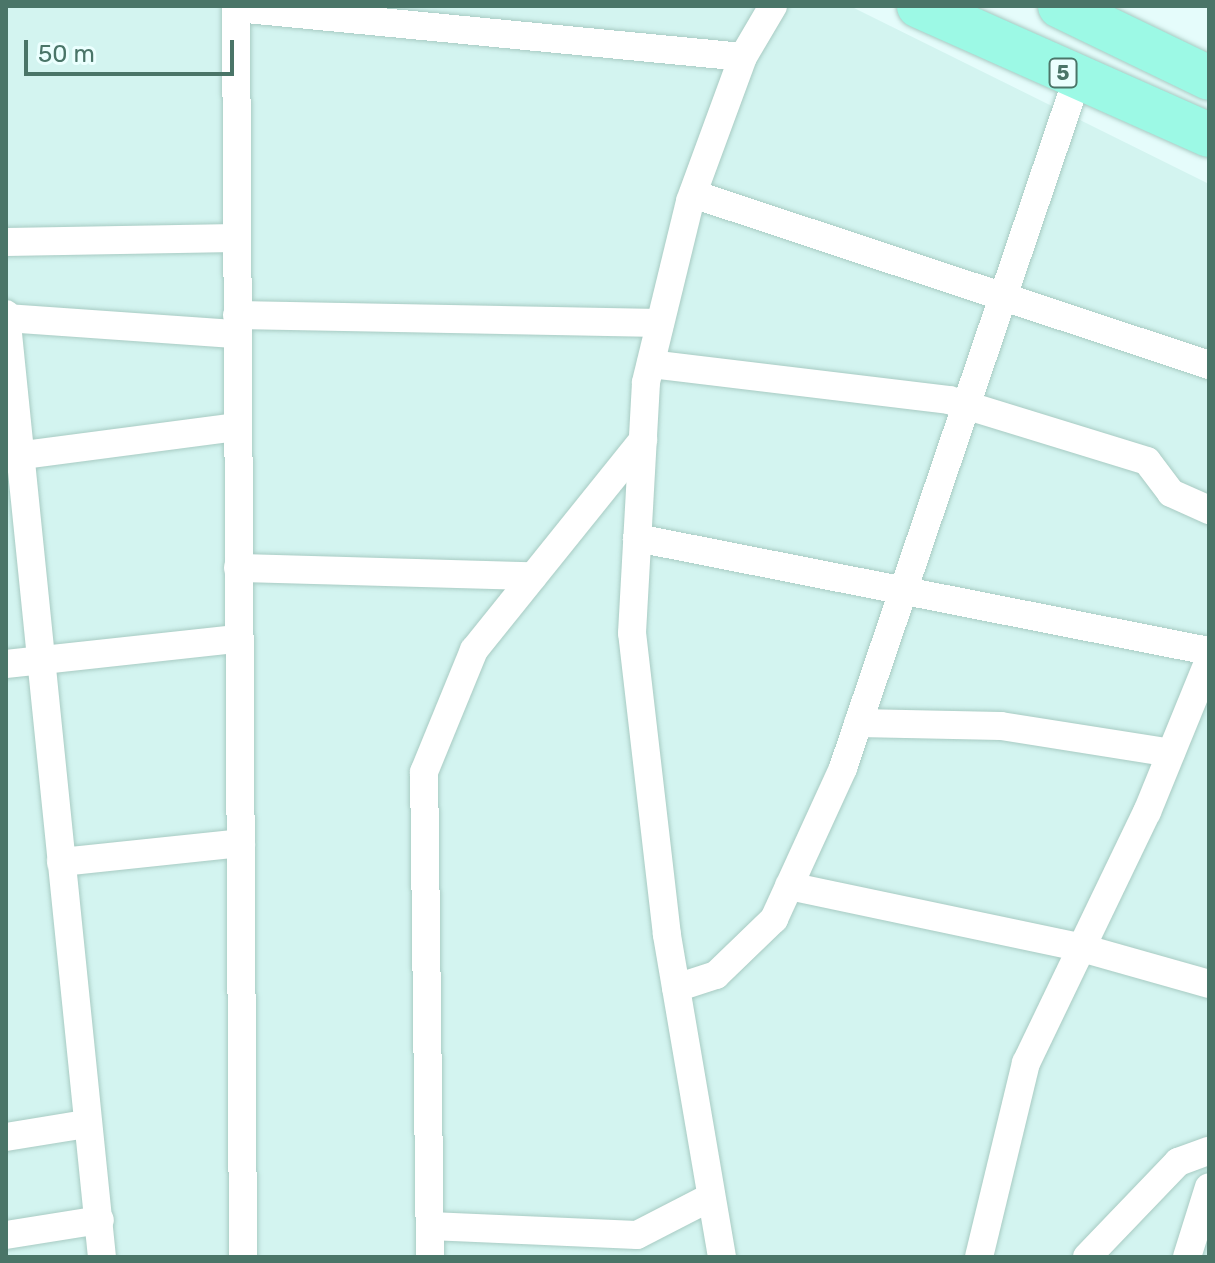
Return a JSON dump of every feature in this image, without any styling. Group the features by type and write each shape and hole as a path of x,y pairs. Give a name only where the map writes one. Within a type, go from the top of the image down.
{"highway":[{"name":"5","path":"919,6 1077,79 1209,135"},
{"path":"1060,6 1209,78"}],"street":[{"path":"722,1257 676,988 632,633 643,440 651,364 660,323 693,194 743,57 773,6"},
{"path":"243,1257 237,639 236,7 743,57"},
{"path":"676,988 716,975 774,919 789,886 858,723 1077,79"},
{"path":"693,194 1003,292 1209,365"},
{"path":"6,242 236,238"},
{"path":"102,1257 100,1220 85,1124 44,657 15,457 6,317 237,324 660,323"},
{"path":"651,364 914,391 1147,461 1171,493 1209,510"},
{"path":"15,457 237,427"},
{"path":"430,1257 424,772 474,650 643,440"},
{"path":"637,538 1209,651"},
{"path":"238,568 533,576"},
{"path":"6,664 44,657 237,639"},
{"path":"979,1257 1026,1063 1171,753 1209,660"},
{"path":"858,723 1001,726 1171,753"},
{"path":"61,862 241,843"},
{"path":"789,886 1086,940 1209,977"},
{"path":"1086,940 1209,984"},
{"path":"6,1137 85,1124"},
{"path":"1087,1257 1178,1162 1209,1151"},
{"path":"1187,1257 1202,1230 1209,1187"},
{"path":"430,1226 634,1246 711,1197"},
{"path":"8,1242 100,1220"}],"shaded area":[{"path":"6,6 850,6 1209,184 1209,1257 6,1257"}]}
